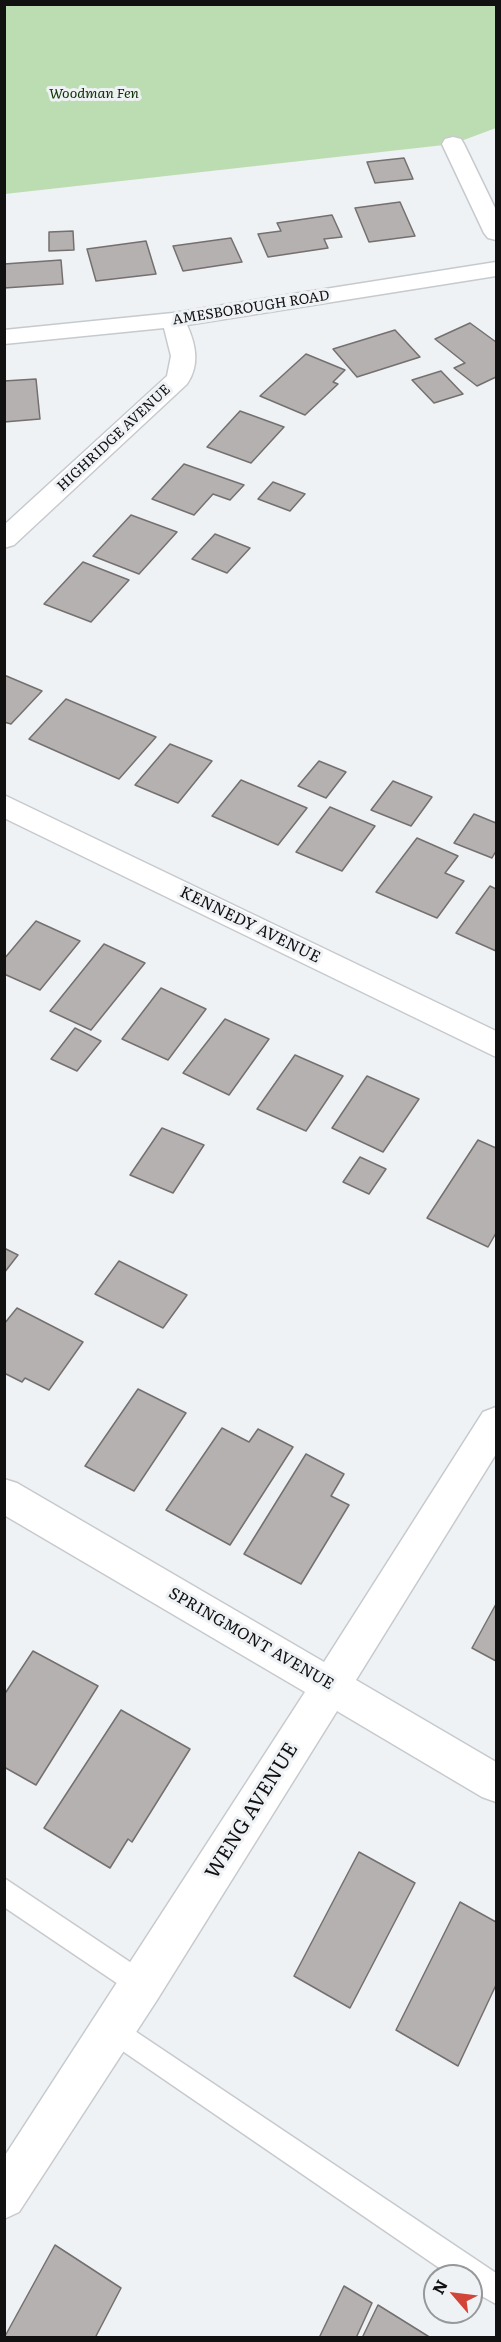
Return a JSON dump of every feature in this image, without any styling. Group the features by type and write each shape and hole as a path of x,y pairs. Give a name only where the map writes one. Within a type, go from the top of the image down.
{"street":[{"path":"453,144 496,233"},
{"name":"AMESBOROUGH ROAD","path":"4,337 173,320 496,269"},
{"name":"HIGHRIDGE AVENUE","path":"5,539 178,379 184,365 184,342 173,320"},
{"name":"KENNEDY AVENUE","path":"4,805 496,1045"},
{"name":"WENG AVENUE","path":"4,2197 114,2030 496,1423"},
{"name":"SPRINGMONT AVENUE","path":"4,1495 496,1783"}],"lane":[{"path":"4,1891 142,1985"},
{"path":"114,2030 496,2290"}],"green space":[{"name":"Woodman Fen","path":"4,5 496,5 496,128 453,144 5,194"}],"building":[{"path":"404,158 413,179 375,183 367,162"},
{"path":"400,202 415,236 369,242 355,208"},
{"path":"332,215 342,237 324,239 328,248 268,257 258,234 281,231 277,223"},
{"path":"73,231 74,250 49,251 49,232"},
{"path":"231,238 242,262 183,271 173,246"},
{"path":"146,241 156,274 96,281 87,249"},
{"path":"61,260 63,284 4,288 4,264"},
{"path":"470,323 496,342 496,377 477,386 454,368 465,363 435,339"},
{"path":"395,330 420,357 357,377 333,349"},
{"path":"306,354 345,370 333,382 338,384 305,415 260,396"},
{"path":"441,371 463,394 434,403 412,380"},
{"path":"36,379 40,419 4,422 4,381"},
{"path":"240,411 284,427 251,463 207,447"},
{"path":"184,464 244,485 230,500 213,494 194,515 152,499"},
{"path":"273,482 305,494 290,511 258,499"},
{"path":"131,515 177,532 139,574 93,556"},
{"path":"215,534 250,548 227,573 192,559"},
{"path":"83,562 129,580 91,622 44,604"},
{"path":"4,675 42,691 11,724 4,722"},
{"path":"66,699 156,737 119,779 29,739"},
{"path":"170,744 212,761 178,803 135,785"},
{"path":"319,761 346,772 326,798 298,786"},
{"path":"241,780 307,808 278,845 212,816"},
{"path":"393,781 432,797 411,826 371,810"},
{"path":"330,807 375,826 342,871 296,852"},
{"path":"474,814 496,823 496,851 492,858 454,843"},
{"path":"417,838 458,856 445,873 464,881 437,918 376,892"},
{"path":"490,886 496,889 496,951 456,933"},
{"path":"36,921 80,941 40,990 4,974 4,959"},
{"path":"104,944 145,963 91,1030 50,1011"},
{"path":"161,988 206,1009 168,1060 122,1039"},
{"path":"225,1019 269,1039 229,1095 183,1073"},
{"path":"75,1028 101,1041 77,1071 51,1059"},
{"path":"295,1055 343,1076 306,1131 257,1109"},
{"path":"367,1076 419,1099 383,1152 332,1128"},
{"path":"162,1128 204,1145 173,1193 130,1175"},
{"path":"478,1140 496,1148 496,1233 488,1247 427,1218"},
{"path":"360,1157 386,1169 369,1194 343,1182"},
{"path":"4,1248 18,1255 4,1273"},
{"path":"119,1261 187,1295 163,1328 95,1294"},
{"path":"17,1308 83,1342 49,1390 25,1378 22,1382 4,1373 4,1324"},
{"path":"138,1389 186,1413 134,1491 85,1466"},
{"path":"222,1428 249,1442 258,1429 293,1447 230,1545 166,1510"},
{"path":"306,1454 344,1474 331,1496 349,1505 301,1584 244,1554"},
{"path":"496,1604 496,1661 472,1648"},
{"path":"33,1651 98,1686 36,1785 4,1767 4,1695"},
{"path":"121,1710 190,1749 132,1842 128,1839 110,1868 44,1828"},
{"path":"359,1852 415,1883 350,2008 294,1976"},
{"path":"460,1902 496,1922 496,1985 458,2066 396,2030"},
{"path":"55,2245 121,2288 95,2338 4,2338"},
{"path":"344,2286 372,2303 356,2338 319,2338"},
{"path":"378,2305 431,2338 362,2338"}]}
